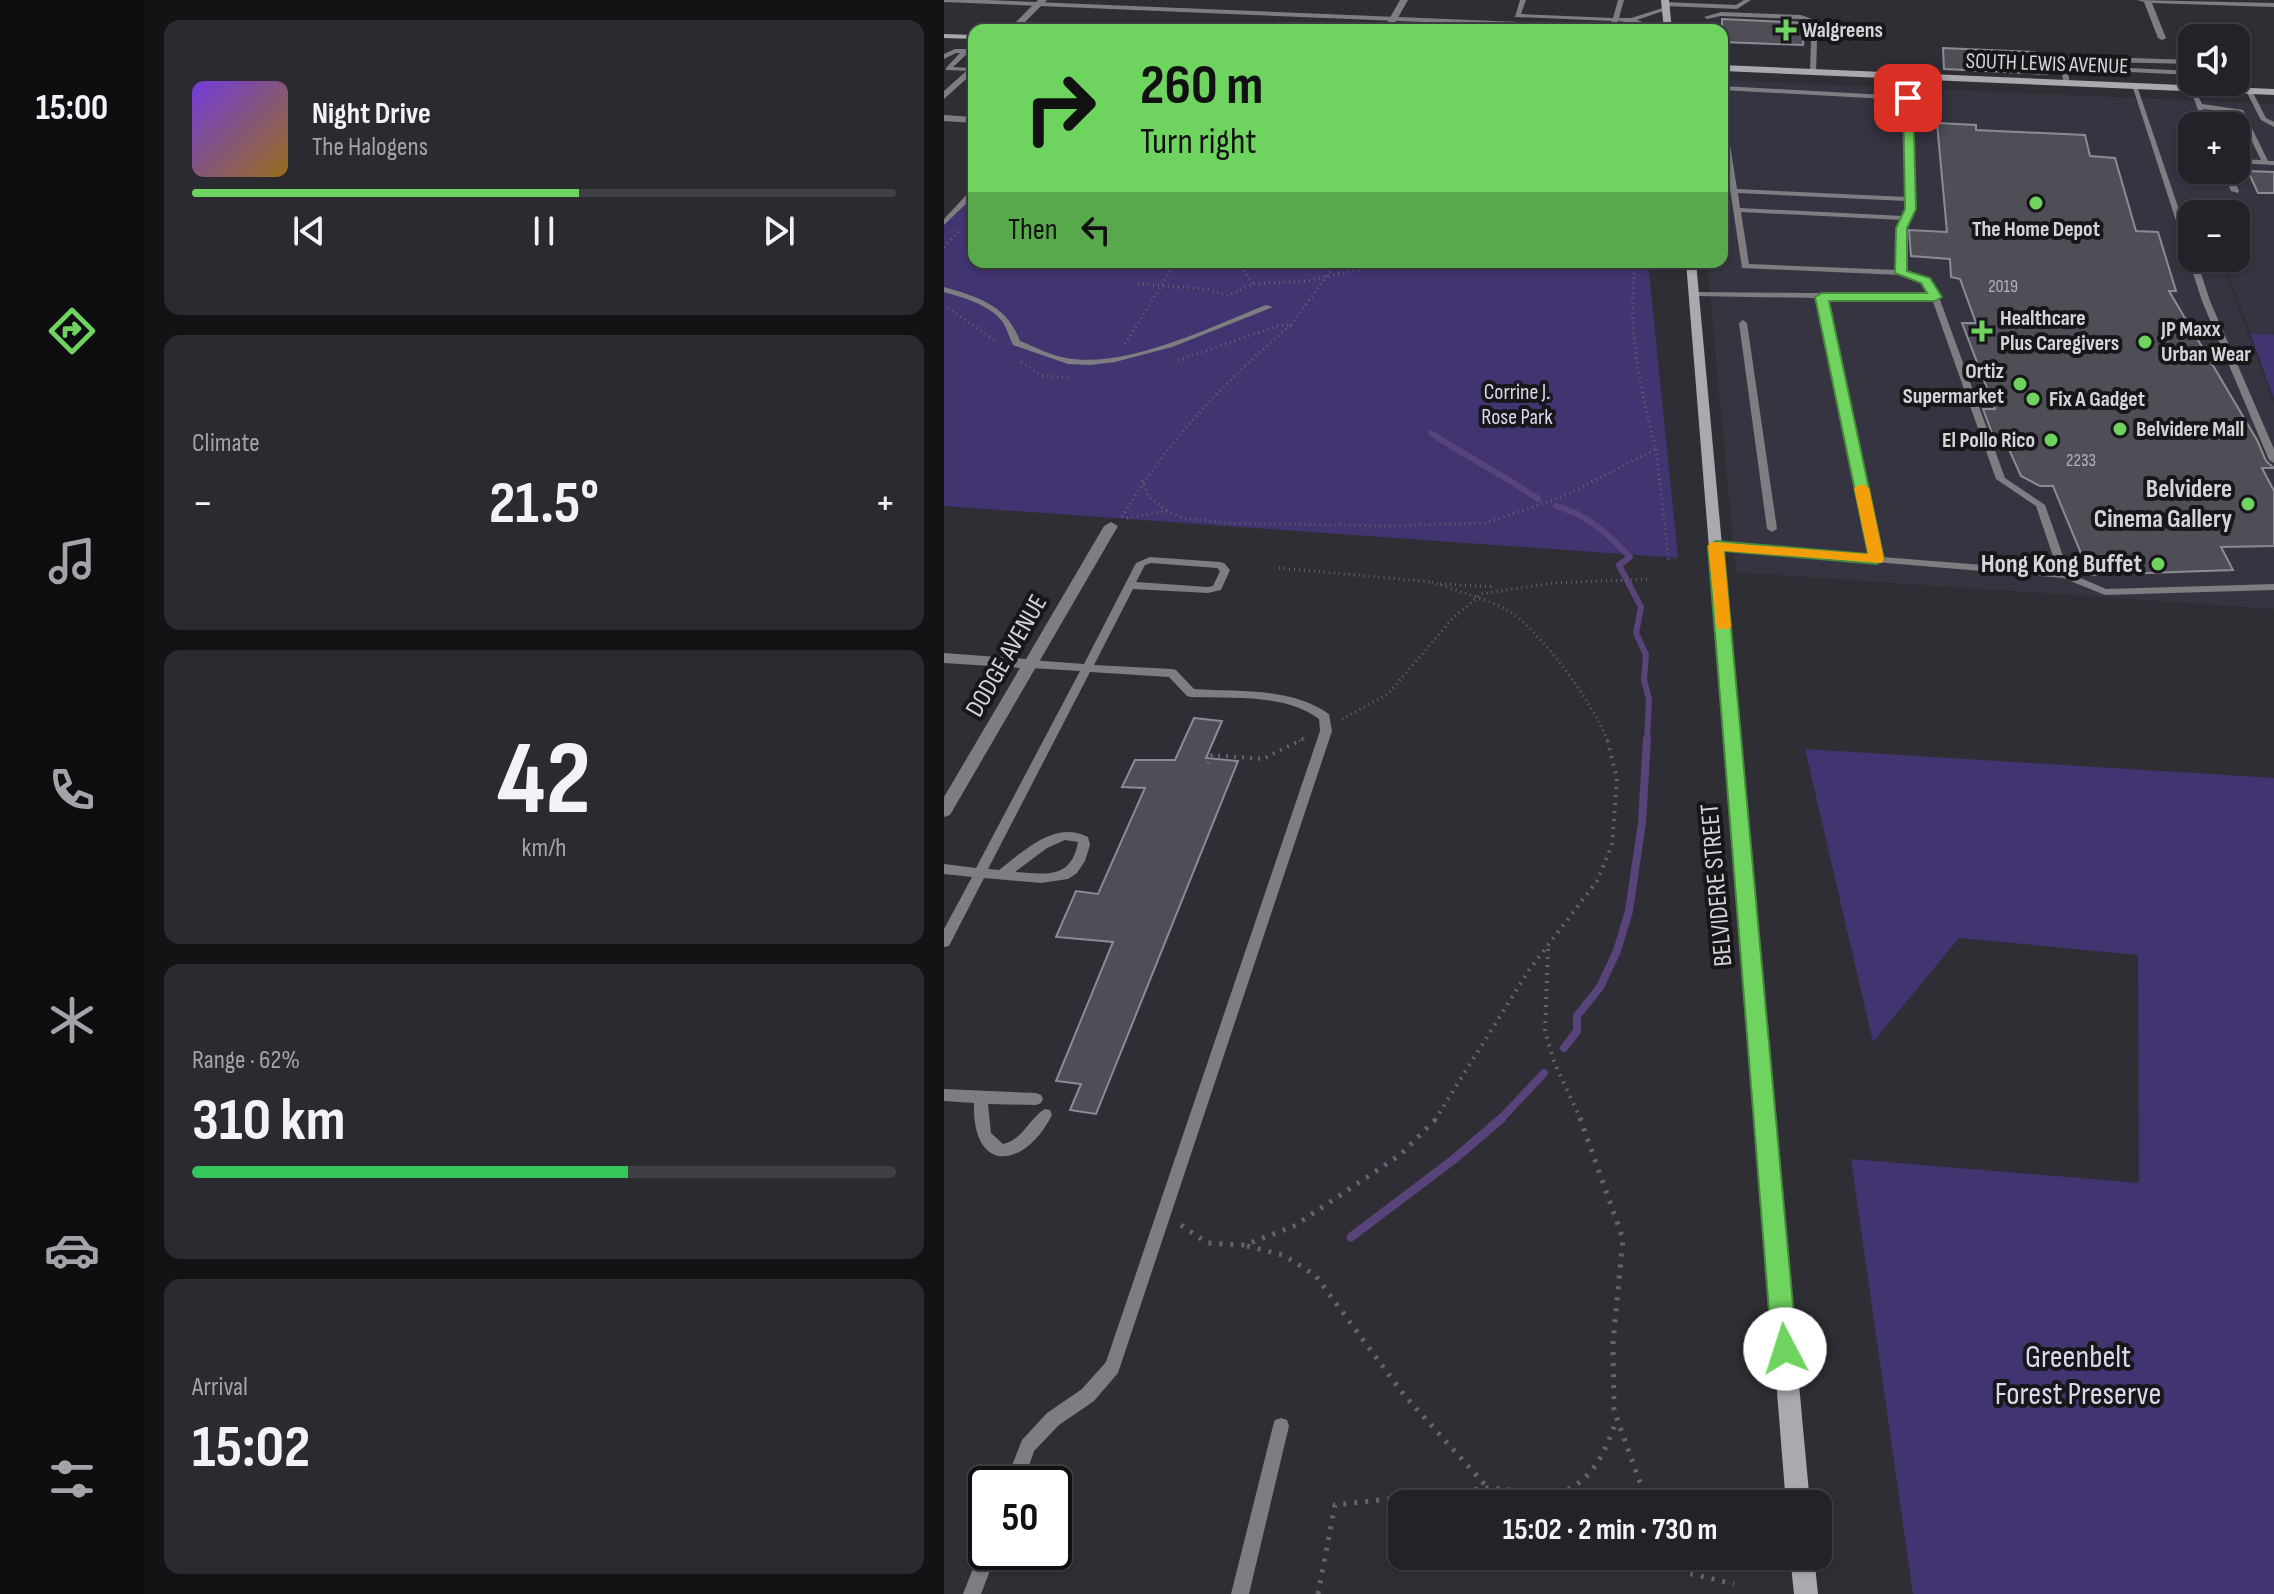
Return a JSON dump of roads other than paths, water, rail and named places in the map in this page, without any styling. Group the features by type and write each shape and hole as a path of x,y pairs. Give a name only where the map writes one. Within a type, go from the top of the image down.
{"main road":[{"path":"944,36 968,37"},
{"name":"SOUTH LEWIS AVENUE","path":"1728,68 2178,88"},
{"name":"SOUTH LEWIS AVENUE","path":"2250,91 2274,92"},
{"name":"BELVIDERE STREET","path":"1692,268 1797,1490"},
{"path":"1803,1570 1806,1594"}],"street":[{"path":"1391,24 1404,0"},
{"path":"2162,38 2145,0 2274,5"},
{"path":"1018,24 1041,2"},
{"path":"944,96 968,73"},
{"path":"944,118 968,120"},
{"name":"DODGE AVENUE","path":"944,811 1111,526"},
{"path":"944,658 1030,664"}],"lane":[{"path":"944,0 1521,24"},
{"path":"1523,0 1517,16 1631,20 1645,24"},
{"path":"1615,24 1621,0"},
{"path":"1631,20 1665,4 1737,7 1748,0"},
{"path":"1547,17 1551,6"},
{"path":"1707,17 1721,14 1810,20 1813,72"},
{"path":"947,50 968,40"},
{"path":"947,50 961,44"},
{"path":"947,50 968,52"},
{"path":"946,69 968,53"},
{"path":"2067,83 2061,59 2178,62"},
{"path":"2063,67 2178,72"},
{"path":"946,69 968,69"},
{"path":"1901,273 1902,228 1910,199 1907,76"},
{"path":"2134,86 2206,301 2274,460"},
{"path":"1728,88 1908,98"},
{"path":"2250,93 2263,119 2274,125"},
{"path":"2195,96 2201,112"},
{"path":"2199,106 2241,111 2270,163"},
{"path":"1728,152 1745,266 1901,273 1925,280 1935,297 2001,479 2040,505 2065,575"},
{"path":"2250,162 2270,163"},
{"path":"2232,184 2235,191"},
{"path":"1734,191 1910,199"},
{"path":"944,223 968,198"},
{"path":"1736,210 1906,218"},
{"path":"944,289 993,307 1012,325 1016,343 1070,362 1112,361 1143,354 1269,307"},
{"path":"1694,294 1935,297"},
{"path":"1822,297 1877,559"},
{"path":"1743,323 1772,529"},
{"path":"1716,546 2065,575 2105,592 2274,587"},
{"path":"944,942 1141,563 1150,560 1220,565 1225,570 1217,588 1208,590 1130,585"},
{"path":"1021,1466 1028,1446 1053,1419 1088,1395 1112,1367 1326,726 1325,717 1315,707 1295,701 1191,693 1172,673 1030,664"},
{"path":"944,869 1003,874 1056,878 1067,875 1083,853 1084,840 1077,834 1064,833 1003,874"},
{"path":"944,1095 1036,1099"},
{"path":"981,1097 982,1125 987,1140 994,1147 1006,1149 1021,1145 1034,1134 1045,1115"},
{"path":"1240,1594 1281,1426"},
{"path":"972,1594 981,1570"}],"waterway":[{"path":"1434,435 1538,499"},
{"path":"1556,506 1578,514 1596,526 1630,557 1619,565 1641,607 1636,633 1646,655 1644,680 1649,699 1647,741"},
{"path":"1564,1048 1577,1031 1577,1016 1600,987 1617,951 1629,911 1642,823 1647,739"},
{"path":"1501,1119 1544,1073"},
{"path":"1351,1237 1453,1160 1501,1119"}],"place":[{"name":"Walgreens","path":"1786,30"},
{"name":"The Home Depot","path":"2036,203"},
{"name":"Healthcare Plus Caregivers","path":"1982,331"},
{"name":"JP Maxx Urban Wear","path":"2145,342"},
{"name":"Ortiz Supermarket","path":"2020,384"},
{"name":"Fix A Gadget","path":"2033,399"},
{"name":"Belvidere Mall","path":"2120,429"},
{"name":"El Pollo Rico","path":"2051,440"},
{"name":"Belvidere Cinema Gallery","path":"2248,504"},
{"name":"Hong Kong Buffet","path":"2158,564"}],"park label":[{"name":"Corrine J. Rose Park","path":"1517,404"},
{"name":"Greenbelt Forest Preserve","path":"2078,1376"}]}
